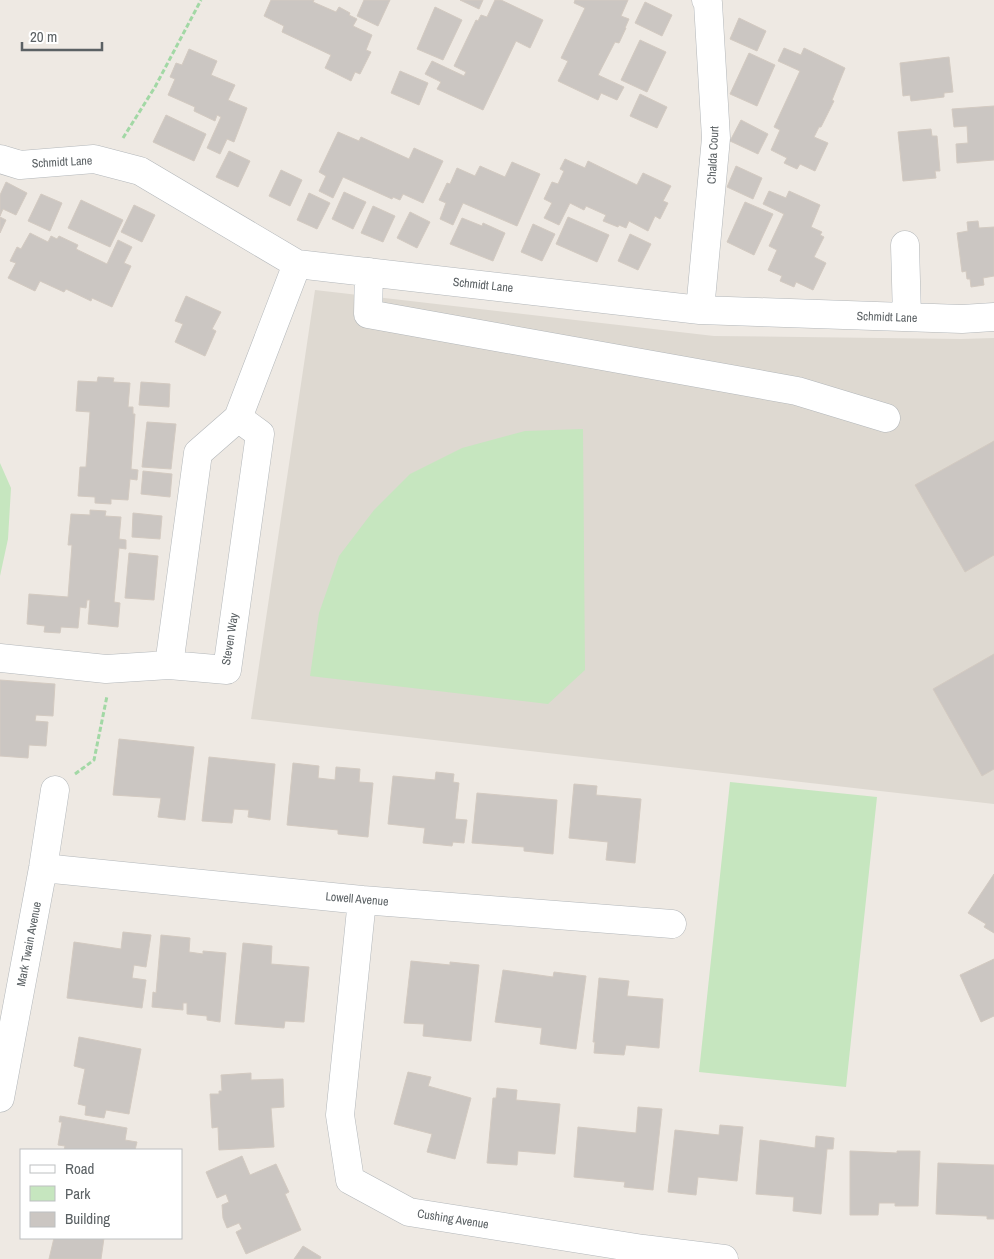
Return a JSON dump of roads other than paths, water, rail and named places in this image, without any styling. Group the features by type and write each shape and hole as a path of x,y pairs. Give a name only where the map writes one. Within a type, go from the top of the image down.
{"street":[{"name":"Chalda Court","path":"700,310 716,138 708,3 706,0"},
{"name":"Schmidt Lane","path":"0,160 20,165 94,159 140,170 297,264 700,310 962,319 994,317"},
{"path":"906,245 907,317"},
{"path":"0,658 106,669 169,665 198,453 238,418 297,264"},
{"path":"369,272 368,314 797,391 886,418"},
{"name":"Steven Way","path":"169,665 227,670 260,434 238,418"},
{"name":"Mark Twain Avenue","path":"0,1098 43,868 55,790"},
{"name":"Lowell Avenue","path":"43,868 362,900 672,924"},
{"name":"Cushing Avenue","path":"362,900 340,1115 350,1180 409,1212 643,1249 724,1259"}]}
